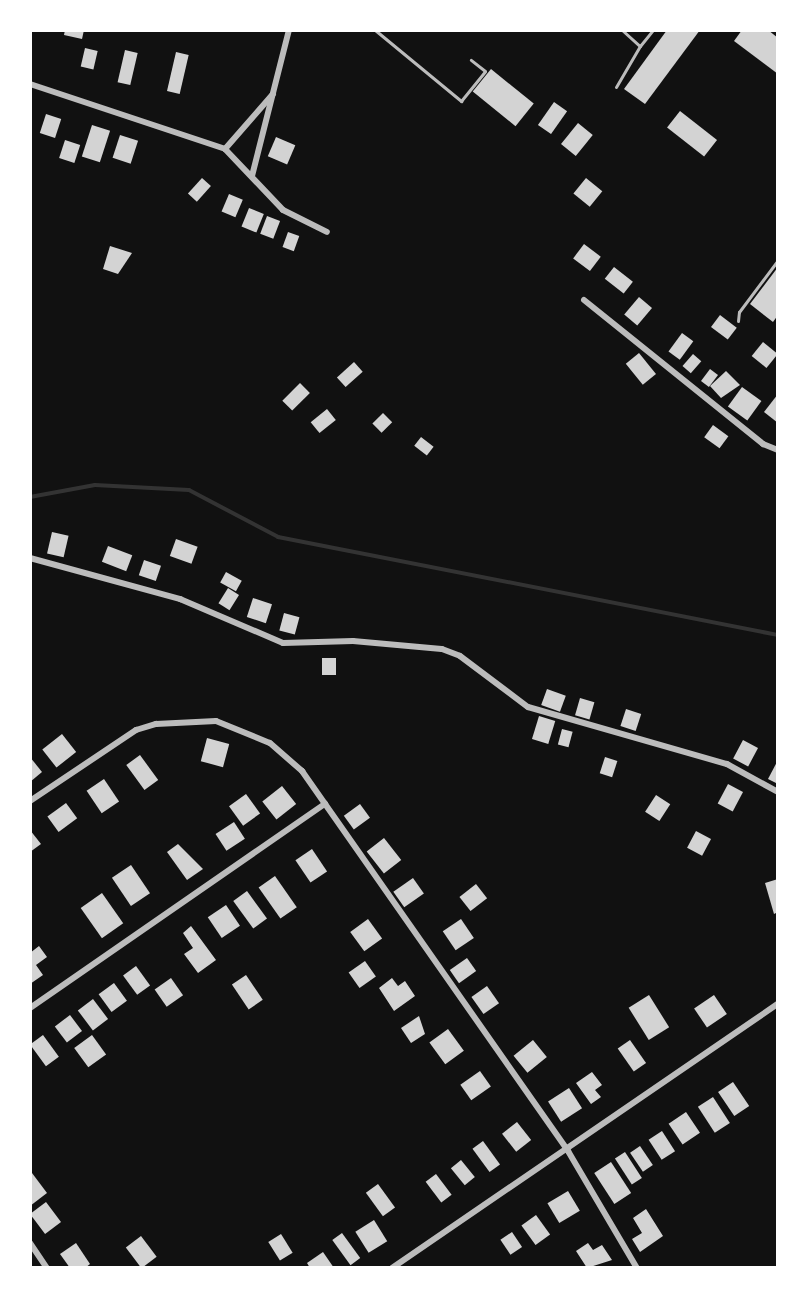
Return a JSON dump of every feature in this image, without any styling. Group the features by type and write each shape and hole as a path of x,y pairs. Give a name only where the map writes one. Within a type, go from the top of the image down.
{"street":[{"path":"252,176 289,30"},
{"path":"30,84 225,149 283,210 327,232"},
{"path":"225,149 275,91"},
{"path":"584,300 763,444 778,450"},
{"path":"30,558 180,599 283,643 353,641 442,649 460,656 528,707 727,764 778,792"},
{"path":"30,801 136,730 156,724 216,721 270,743 302,771 568,1151 637,1268"},
{"path":"30,1008 325,804"},
{"path":"392,1268 568,1151 778,1004"},
{"path":"30,1243 47,1268"}],"lane":[{"path":"375,30 461,101 485,71 471,60"},
{"path":"622,30 640,46"},
{"path":"616,87 653,30"},
{"path":"738,321 739,312 778,260"}],"building":[{"path":"65,30 84,30 82,39 64,35"},
{"path":"667,30 700,30 645,104 624,89"},
{"path":"742,30 768,30 778,38 778,74 734,41"},
{"path":"85,48 98,51 93,69 81,67"},
{"path":"125,50 138,53 130,85 118,82"},
{"path":"176,52 189,55 180,94 167,91"},
{"path":"491,69 534,104 515,126 473,92"},
{"path":"554,102 567,111 551,134 538,125"},
{"path":"680,111 717,140 704,156 667,128"},
{"path":"46,114 61,119 55,138 40,133"},
{"path":"578,123 593,135 576,156 561,144"},
{"path":"92,125 110,131 100,162 82,156"},
{"path":"120,135 138,141 131,164 113,158"},
{"path":"276,137 295,145 287,165 268,156"},
{"path":"65,140 80,145 74,163 59,158"},
{"path":"202,178 211,186 197,202 188,194"},
{"path":"586,178 602,191 590,207 573,194"},
{"path":"229,194 243,200 235,217 222,211"},
{"path":"249,208 264,214 256,233 242,227"},
{"path":"267,216 280,221 273,239 260,234"},
{"path":"288,232 299,236 294,251 283,247"},
{"path":"584,244 601,257 590,271 573,258"},
{"path":"110,246 132,253 118,274 103,269"},
{"path":"614,267 633,282 624,294 605,279"},
{"path":"778,267 778,315 773,322 750,304"},
{"path":"639,297 652,308 637,326 624,315"},
{"path":"720,315 737,328 728,340 711,327"},
{"path":"682,333 693,341 680,360 668,352"},
{"path":"763,342 778,354 766,368 752,356"},
{"path":"639,353 656,374 643,385 626,364"},
{"path":"693,354 701,361 691,373 683,366"},
{"path":"354,362 363,372 346,387 337,377"},
{"path":"710,369 718,375 709,387 701,381"},
{"path":"726,371 740,385 721,398 710,386"},
{"path":"300,383 310,393 292,411 282,401"},
{"path":"742,387 761,401 747,421 728,406"},
{"path":"778,394 778,423 764,412"},
{"path":"327,409 336,420 319,433 311,422"},
{"path":"383,413 392,422 382,433 372,424"},
{"path":"713,425 728,436 720,448 704,437"},
{"path":"421,437 434,447 427,456 414,446"},
{"path":"52,532 69,536 64,557 47,553"},
{"path":"176,539 198,547 191,564 170,556"},
{"path":"108,546 132,555 126,571 102,562"},
{"path":"144,560 161,566 156,581 139,575"},
{"path":"226,572 242,581 236,591 220,582"},
{"path":"228,588 239,595 229,610 218,603"},
{"path":"253,598 272,604 266,623 247,617"},
{"path":"284,613 299,617 295,635 279,630"},
{"path":"322,658 336,658 336,675 322,675"},
{"path":"547,689 566,696 560,712 541,705"},
{"path":"580,698 594,702 589,719 575,715"},
{"path":"626,709 641,714 636,731 620,726"},
{"path":"539,716 555,721 548,744 532,739"},
{"path":"562,729 573,732 568,747 558,744"},
{"path":"62,734 76,752 56,768 42,749"},
{"path":"207,738 229,744 223,767 201,761"},
{"path":"743,740 758,748 748,767 733,759"},
{"path":"140,755 158,780 144,790 126,765"},
{"path":"30,757 42,772 30,782"},
{"path":"605,757 617,761 612,777 600,773"},
{"path":"778,760 778,784 768,779"},
{"path":"104,779 119,801 102,813 87,791"},
{"path":"728,784 743,792 733,811 718,803"},
{"path":"282,786 296,804 276,820 262,801"},
{"path":"246,794 260,813 243,826 229,806"},
{"path":"656,795 670,804 659,821 645,812"},
{"path":"66,803 77,818 59,832 47,817"},
{"path":"360,804 370,818 354,830 344,816"},
{"path":"234,822 245,839 226,851 216,834"},
{"path":"30,830 41,844 30,852"},
{"path":"696,831 711,839 702,856 687,848"},
{"path":"384,838 401,860 384,874 367,852"},
{"path":"178,844 203,869 187,880 167,852"},
{"path":"312,849 327,871 311,883 295,860"},
{"path":"131,865 150,893 131,906 112,878"},
{"path":"275,876 297,907 280,919 259,887"},
{"path":"413,878 424,894 404,907 393,892"},
{"path":"778,879 778,912 774,914 765,883"},
{"path":"476,884 487,898 471,911 459,897"},
{"path":"247,891 267,919 253,928 233,901"},
{"path":"102,893 123,923 102,938 81,908"},
{"path":"226,905 240,926 222,938 208,917"},
{"path":"368,919 382,938 364,951 350,932"},
{"path":"461,919 474,938 456,950 443,931"},
{"path":"191,926 216,960 198,973 184,954 193,948 183,933"},
{"path":"39,946 47,957 36,965 43,975 30,984 30,953"},
{"path":"467,958 476,971 459,983 450,970"},
{"path":"365,961 376,977 360,988 349,972"},
{"path":"136,966 150,985 137,995 123,975"},
{"path":"246,975 263,1000 249,1009 232,985"},
{"path":"171,978 183,995 167,1007 155,989"},
{"path":"392,978 398,986 405,981 415,996 394,1011 379,988"},
{"path":"114,983 127,1001 112,1012 99,994"},
{"path":"487,986 499,1003 483,1014 471,997"},
{"path":"649,995 669,1027 649,1040 629,1008"},
{"path":"714,995 727,1014 707,1027 694,1008"},
{"path":"93,999 108,1019 93,1030 78,1010"},
{"path":"70,1015 82,1031 67,1042 55,1026"},
{"path":"419,1016 425,1034 411,1043 401,1028"},
{"path":"448,1029 464,1051 445,1064 429,1043"},
{"path":"43,1035 59,1057 46,1066 30,1044"},
{"path":"92,1035 106,1054 88,1067 74,1048"},
{"path":"533,1040 547,1057 527,1073 514,1056"},
{"path":"630,1040 646,1063 634,1072 618,1049"},
{"path":"480,1071 491,1087 471,1100 460,1085"},
{"path":"592,1072 602,1085 595,1090 601,1097 591,1104 576,1083"},
{"path":"733,1082 749,1106 734,1116 718,1092"},
{"path":"569,1088 582,1108 561,1122 548,1102"},
{"path":"713,1097 730,1123 715,1133 698,1107"},
{"path":"686,1112 700,1133 683,1144 669,1124"},
{"path":"517,1122 531,1140 516,1152 502,1134"},
{"path":"662,1131 675,1151 662,1160 649,1140"},
{"path":"483,1141 500,1164 490,1172 472,1149"},
{"path":"640,1146 653,1165 643,1172 630,1153"},
{"path":"625,1152 642,1178 632,1185 615,1159"},
{"path":"461,1160 475,1177 465,1185 451,1168"},
{"path":"611,1162 631,1193 614,1204 594,1173"},
{"path":"30,1174 47,1193 30,1206"},
{"path":"436,1174 452,1195 441,1203 426,1182"},
{"path":"378,1184 395,1207 383,1216 366,1193"},
{"path":"568,1191 580,1211 559,1223 547,1203"},
{"path":"46,1202 61,1222 45,1234 30,1214"},
{"path":"646,1209 663,1236 640,1252 632,1239 642,1233 633,1218"},
{"path":"536,1215 550,1234 536,1245 521,1226"},
{"path":"374,1220 387,1241 369,1253 355,1232"},
{"path":"512,1232 522,1247 510,1255 500,1240"},
{"path":"342,1233 360,1258 351,1265 332,1240"},
{"path":"281,1234 293,1253 280,1261 268,1242"},
{"path":"141,1236 157,1257 141,1268 126,1247"},
{"path":"76,1243 90,1264 85,1268 70,1268 60,1254"},
{"path":"588,1243 593,1250 602,1245 612,1260 587,1268 576,1251"},
{"path":"323,1252 334,1268 310,1268 307,1263"}],"waterway":[{"path":"30,497 95,485 189,490 278,537 778,635"}]}
